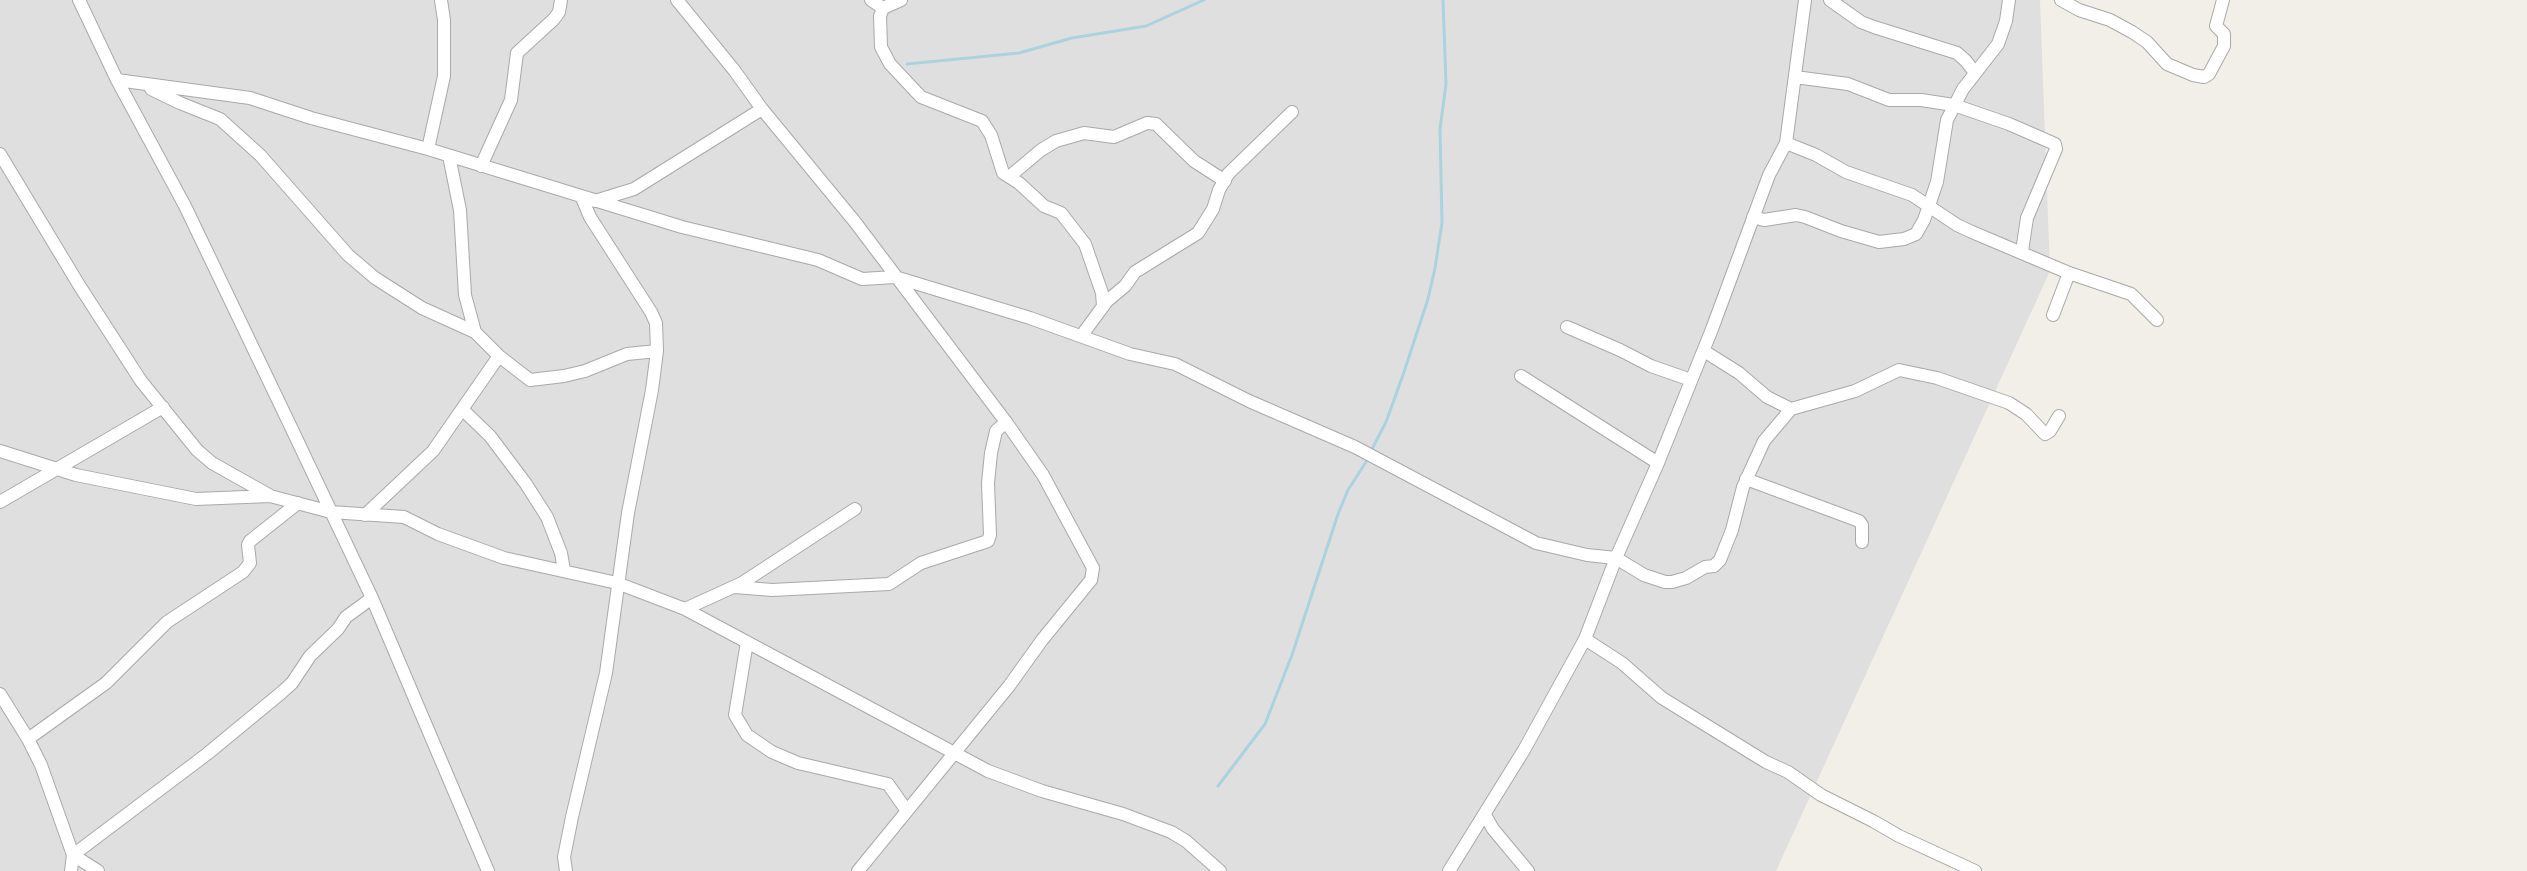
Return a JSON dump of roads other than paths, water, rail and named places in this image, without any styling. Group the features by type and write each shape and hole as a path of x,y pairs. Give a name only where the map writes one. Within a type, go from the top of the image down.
{"street":[{"path":"79,0 117,80 185,206 372,598 488,871"},
{"path":"428,149 444,76 444,20 441,0"},
{"path":"481,166 511,100 517,53 554,19 559,12 561,0"},
{"path":"677,0 734,70 762,109 855,222 1006,422 1043,475 1089,557 1093,574 1010,686 858,871"},
{"path":"871,0 883,8"},
{"path":"901,0 883,8 880,16 881,47 890,64 921,97 982,122 991,135 999,165 1009,177 1044,206 1061,213 1085,244 1100,287 1103,306"},
{"path":"1449,871 1557,693 1585,639 1616,558 1704,351 1769,175 1786,143 1806,0"},
{"path":"1753,217 1764,220 1796,215 1840,231 1886,242 1916,234 1930,206 1937,182 1945,127 1954,105 2002,36 2009,0"},
{"path":"2061,0 2079,10 2110,20 2132,32 2147,42 2167,64 2204,77 2209,74 2224,46 2224,34 2216,26 2223,0"},
{"path":"1833,1 1861,22 1957,53 1975,73"},
{"path":"1795,77 1848,84 1889,100 1922,100 1954,105 2009,124 2056,146 2027,218 2022,251"},
{"path":"117,80 250,98 342,127 428,149 682,227 818,260 862,279 896,277 1082,336 1123,352 1175,364 1249,401 1355,447 1536,543 1587,555 1616,558 1644,575 1672,582 1686,578 1706,567 1714,566 1720,560 1729,539 1746,479 1764,441 1791,409 1855,391 1899,370 1937,378 2009,403 2026,414 2045,434 2050,431 2059,416"},
{"path":"142,84 220,119 260,155 348,255 375,279 422,308 475,332 499,357 530,380 585,371 627,354 657,351"},
{"path":"588,200 634,189 762,109"},
{"path":"1082,336 1103,306 1135,272 1198,233 1225,181 1292,112"},
{"path":"1009,177 1041,150 1056,141 1084,133 1114,137 1147,123 1156,124 1194,161 1225,181"},
{"path":"1786,143 1816,155 1846,172 1912,195 1957,225 2069,273 2131,294 2157,320"},
{"path":"0,154 79,285 141,381 197,450 212,463 270,496 331,512 404,518 438,534 504,558 618,583 685,609 988,771 1042,792 1157,825 1186,841 1220,871"},
{"path":"449,156 460,210 465,295 475,332"},
{"path":"566,871 564,856 606,674 628,513 652,390 657,351 656,323 651,312 590,217 588,200"},
{"path":"2053,315 2069,273"},
{"path":"1567,327 1666,372 1691,380"},
{"path":"1704,351 1738,373 1767,398 1791,409"},
{"path":"365,516 433,451 499,357"},
{"path":"1521,376 1658,463"},
{"path":"0,502 163,407"},
{"path":"463,410 490,436 526,484 547,517 561,553 564,570"},
{"path":"735,587 772,590 889,584 921,563 988,541 990,535 988,483 991,453 996,431 1006,422"},
{"path":"0,451 56,469 196,499 270,496"},
{"path":"1746,479 1859,520 1862,525 1862,542"},
{"path":"28,739 106,683 167,622 243,572 250,563 248,544 250,541 298,503"},
{"path":"685,609 735,587 855,509"},
{"path":"73,855 207,754 281,693 292,682 310,656 338,629 346,617 372,598"},
{"path":"1585,639 1622,663 1662,698 1766,762 1788,772 1821,795 1873,820 1899,836 1975,871"},
{"path":"747,642 735,715 747,735 772,752 798,763 888,784 907,812"},
{"path":"0,694 28,739 40,765 73,855 71,871"},
{"path":"1485,815 1493,829 1528,871"},
{"path":"73,855 98,871"}],"waterway":[{"path":"907,64 1019,53 1072,38 1146,26 1204,0"},
{"path":"1372,449 1386,422 1403,375 1428,299 1435,268 1442,223 1440,129 1446,84 1443,0"},
{"path":"1218,786 1265,724 1292,655 1338,514 1348,490 1366,462"}]}
